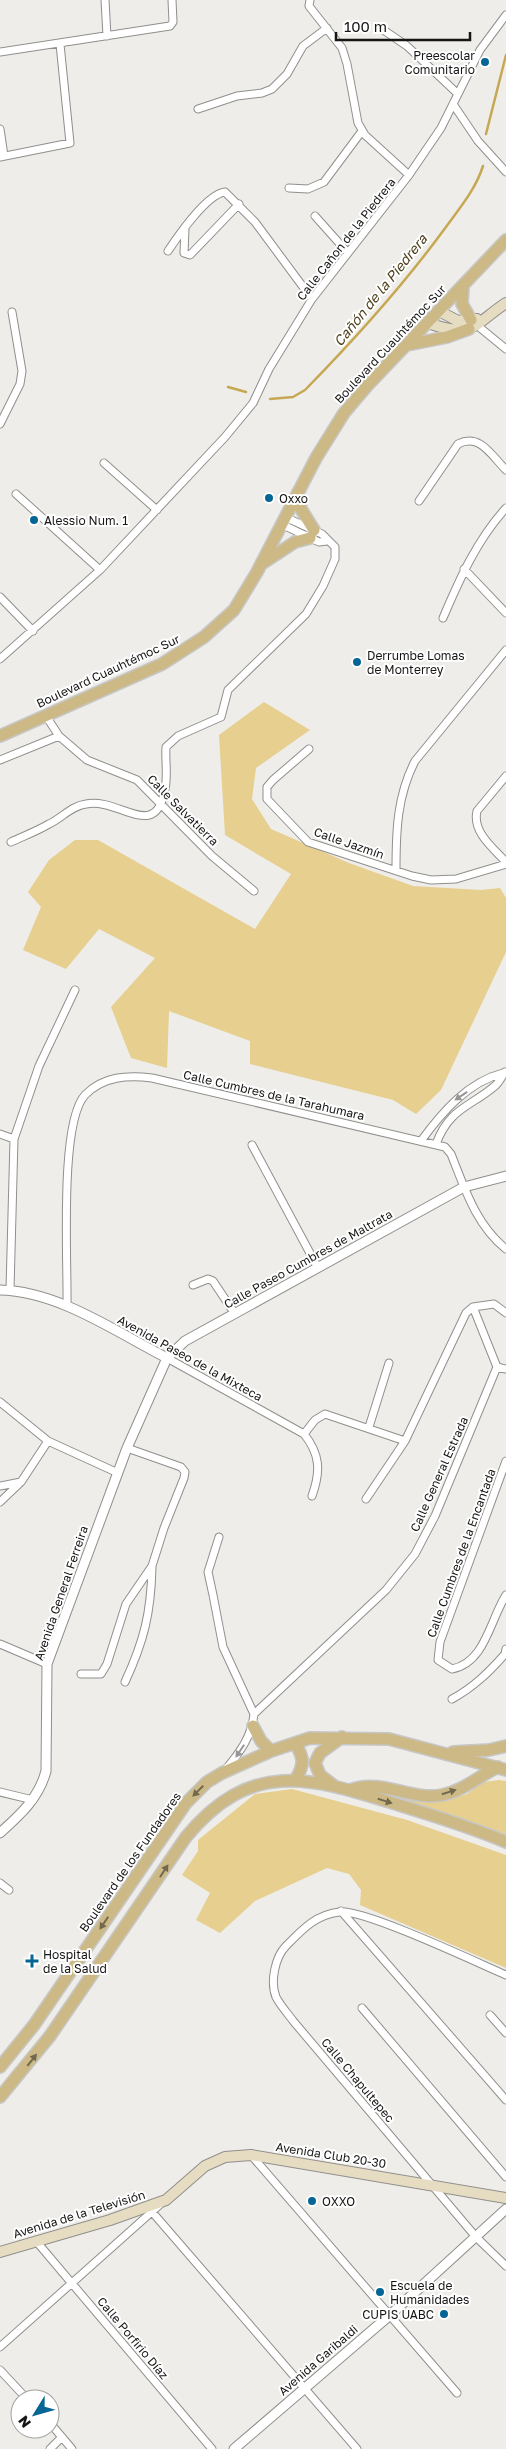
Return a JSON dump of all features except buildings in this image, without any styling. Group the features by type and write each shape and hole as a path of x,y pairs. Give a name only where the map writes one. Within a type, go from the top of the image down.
{"main road":[{"name":"Boulevard Cuauhtémoc Sur","path":"0,736 162,664 186,650 230,615 243,598 298,492 344,413 506,240"},
{"path":"463,286 462,304 473,325"},
{"path":"407,345 447,337 473,325 506,302"},
{"path":"439,311 458,322 473,325"},
{"path":"428,323 455,330 473,325"},
{"path":"261,564 295,542 312,534 301,510 298,492"},
{"path":"253,1726 261,1741 271,1751"},
{"path":"336,1787 320,1775 315,1763 320,1753 342,1737"},
{"name":"Boulevard de los Fundadores","path":"0,2067 34,2025 186,1803 207,1782 222,1773 271,1751 310,1738 342,1737 389,1738 503,1766"},
{"path":"295,1743 303,1756 304,1763 295,1781"},
{"path":"440,1752 473,1752 506,1746"},
{"path":"350,1790 363,1785 431,1796 442,1795 458,1790 503,1766"},
{"path":"0,2096 50,2036 186,1837 220,1802 242,1790 276,1781 295,1781 336,1787 477,1830 506,1842"},
{"name":"Avenida Club 20-30","path":"166,2200 205,2166 225,2157 251,2154 506,2198"},
{"name":"Avenida de la Televisión","path":"0,2252 110,2220 166,2200"}],"street":[{"path":"105,0 107,36"},
{"path":"0,52 60,44 172,24 172,0"},
{"path":"309,3 342,48 347,64 358,123 362,131 409,175"},
{"name":"Calle Cañon de la Piedrera","path":"0,659 34,631 100,570 225,437 253,403 269,369 312,299 409,175 441,128 480,50 506,15"},
{"path":"198,109 237,96 262,93 272,89 287,74 303,46 327,28"},
{"path":"386,31 407,46 458,94"},
{"path":"0,128 2,156 70,143 60,44"},
{"path":"453,104 478,141 506,172"},
{"path":"289,188 308,189 324,182 362,131"},
{"path":"168,251 185,228 219,192 225,192 255,222 312,299"},
{"path":"185,228 184,253 190,255 239,204"},
{"path":"315,216 348,253"},
{"path":"0,424 20,384 22,371 12,312"},
{"path":"473,325 506,349"},
{"path":"420,501 458,444 468,439 478,441 506,470"},
{"path":"104,463 157,510"},
{"path":"16,494 100,570"},
{"path":"443,618 464,569 490,526 506,508"},
{"path":"11,842 51,824 69,810 85,804 103,802 144,817 152,816 162,805 166,787 166,747 178,736 221,717 228,690 306,614 324,586 336,553 335,547 327,541 319,542 312,534 283,520"},
{"path":"464,569 506,613"},
{"path":"0,597 34,631"},
{"path":"396,870 397,817 406,778 415,761 506,650"},
{"name":"Calle Salvatierra","path":"46,716 59,736 87,760 137,780 212,856 254,892"},
{"path":"0,760 59,736"},
{"name":"Calle Jazmín","path":"309,749 273,780 268,787 267,799 308,842 430,880 456,879 506,863"},
{"path":"506,776 477,811 475,818 485,840 506,863"},
{"path":"10,1290 14,1139 39,1066 75,990"},
{"path":"421,1141 452,1103 490,1077 505,1072"},
{"path":"505,1072 497,1084 460,1109 442,1130 436,1144 445,1147 451,1154 483,1226 506,1249"},
{"name":"Calle Cumbres de la Tarahumara","path":"67,1306 68,1159 73,1120 84,1096 94,1087 107,1080 129,1075 152,1078 436,1144"},
{"path":"0,1134 14,1139"},
{"path":"252,1144 318,1268"},
{"name":"Calle Paseo Cumbres de Maltrata","path":"167,1358 185,1341 464,1186 506,1176"},
{"path":"194,1285 208,1279 213,1281 236,1314"},
{"name":"Avenida Paseo de la Mixteca","path":"0,1290 10,1290 44,1297 67,1306 167,1358 304,1434 314,1446 318,1456 312,1496"},
{"path":"471,1308 494,1304 506,1313"},
{"path":"471,1308 497,1367 506,1369"},
{"path":"366,1499 405,1441 471,1308"},
{"name":"Avenida General Ferreira","path":"0,1833 33,1800 43,1785 46,1771 48,1664 127,1448 167,1358"},
{"path":"368,1427 389,1363"},
{"name":"Calle General Estrada","path":"254,1714 386,1590 415,1554 435,1516 497,1367"},
{"path":"0,1402 48,1440 118,1473"},
{"path":"304,1434 315,1420 325,1414 405,1441"},
{"path":"0,1502 21,1482 48,1440"},
{"path":"81,1674 100,1674 107,1664 126,1604 152,1566 185,1472 181,1467 127,1448"},
{"name":"Calle Cumbres de la Encantada","path":"506,1461 440,1642 438,1660 452,1669 469,1663 478,1653 506,1595"},
{"path":"0,1486 21,1482"},
{"path":"220,1537 208,1572 223,1646 254,1714 253,1726 237,1755 222,1773"},
{"path":"125,1682 140,1650 146,1627 151,1600 152,1566"},
{"path":"0,1644 48,1664"},
{"path":"452,1698 469,1690 486,1676 505,1654 506,1649"},
{"path":"0,1792 33,1800"},
{"path":"0,1882 9,1890"},
{"path":"341,1911 368,1917 506,1975"},
{"path":"341,1911 506,2100"},
{"name":"Calle Chapultepec","path":"341,1911 318,1917 281,1951 274,1975 276,1996 294,2022 476,2238 506,2266"},
{"path":"362,2008 506,2177"},
{"path":"490,2016 506,2033"},
{"path":"251,2154 457,2393"},
{"path":"0,2347 166,2200"},
{"name":"Avenida Garibaldi","path":"234,2449 390,2315 506,2209"},
{"path":"153,2213 357,2449"},
{"name":"Calle Porfirio Díaz","path":"36,2241 212,2449"},
{"path":"0,2370 18,2389"},
{"path":"50,2449 62,2437 72,2449"}],"shaded area":[{"path":"264,702 310,730 256,768 252,799 271,829 349,863 413,886 481,890 500,888 506,898 506,952 441,1090 416,1114 393,1100 250,1064 250,1041 169,1011 167,1068 131,1058 111,1007 155,958 99,929 66,969 23,950 41,907 28,892 49,860 75,840 98,840 255,929 291,874 225,835 219,735"},
{"path":"506,1781 506,1837 381,1792 431,1796 438,1802 467,1794 483,1782"},
{"path":"292,1789 407,1820 506,1855 506,1968 360,1905 361,1890 349,1874 327,1868 255,1901 220,1933 196,1920 210,1893 182,1875 198,1851 198,1840 255,1794"}],"waterway":[{"name":"Cañón de la Piedrera","path":"486,134 506,55"},
{"name":"Cañón de la Piedrera","path":"270,399 293,397 305,390 359,333 411,273 443,231 471,192 483,166"},
{"name":"Cañón de la Piedrera","path":"228,387 246,392"}],"place":[{"name":"Preescolar Comunitario","path":"485,62"},
{"name":"Oxxo","path":"269,498"},
{"name":"Alessio Num. 1","path":"34,520"},
{"name":"Derrumbe Lomas de Monterrey","path":"357,662"},
{"name":"Hospital de la Salud","path":"32,1961"},
{"name":"OXXO","path":"312,2201"},
{"name":"Escuela de Humanidades","path":"380,2292"},
{"name":"CUPIS UABC","path":"444,2314"}]}
